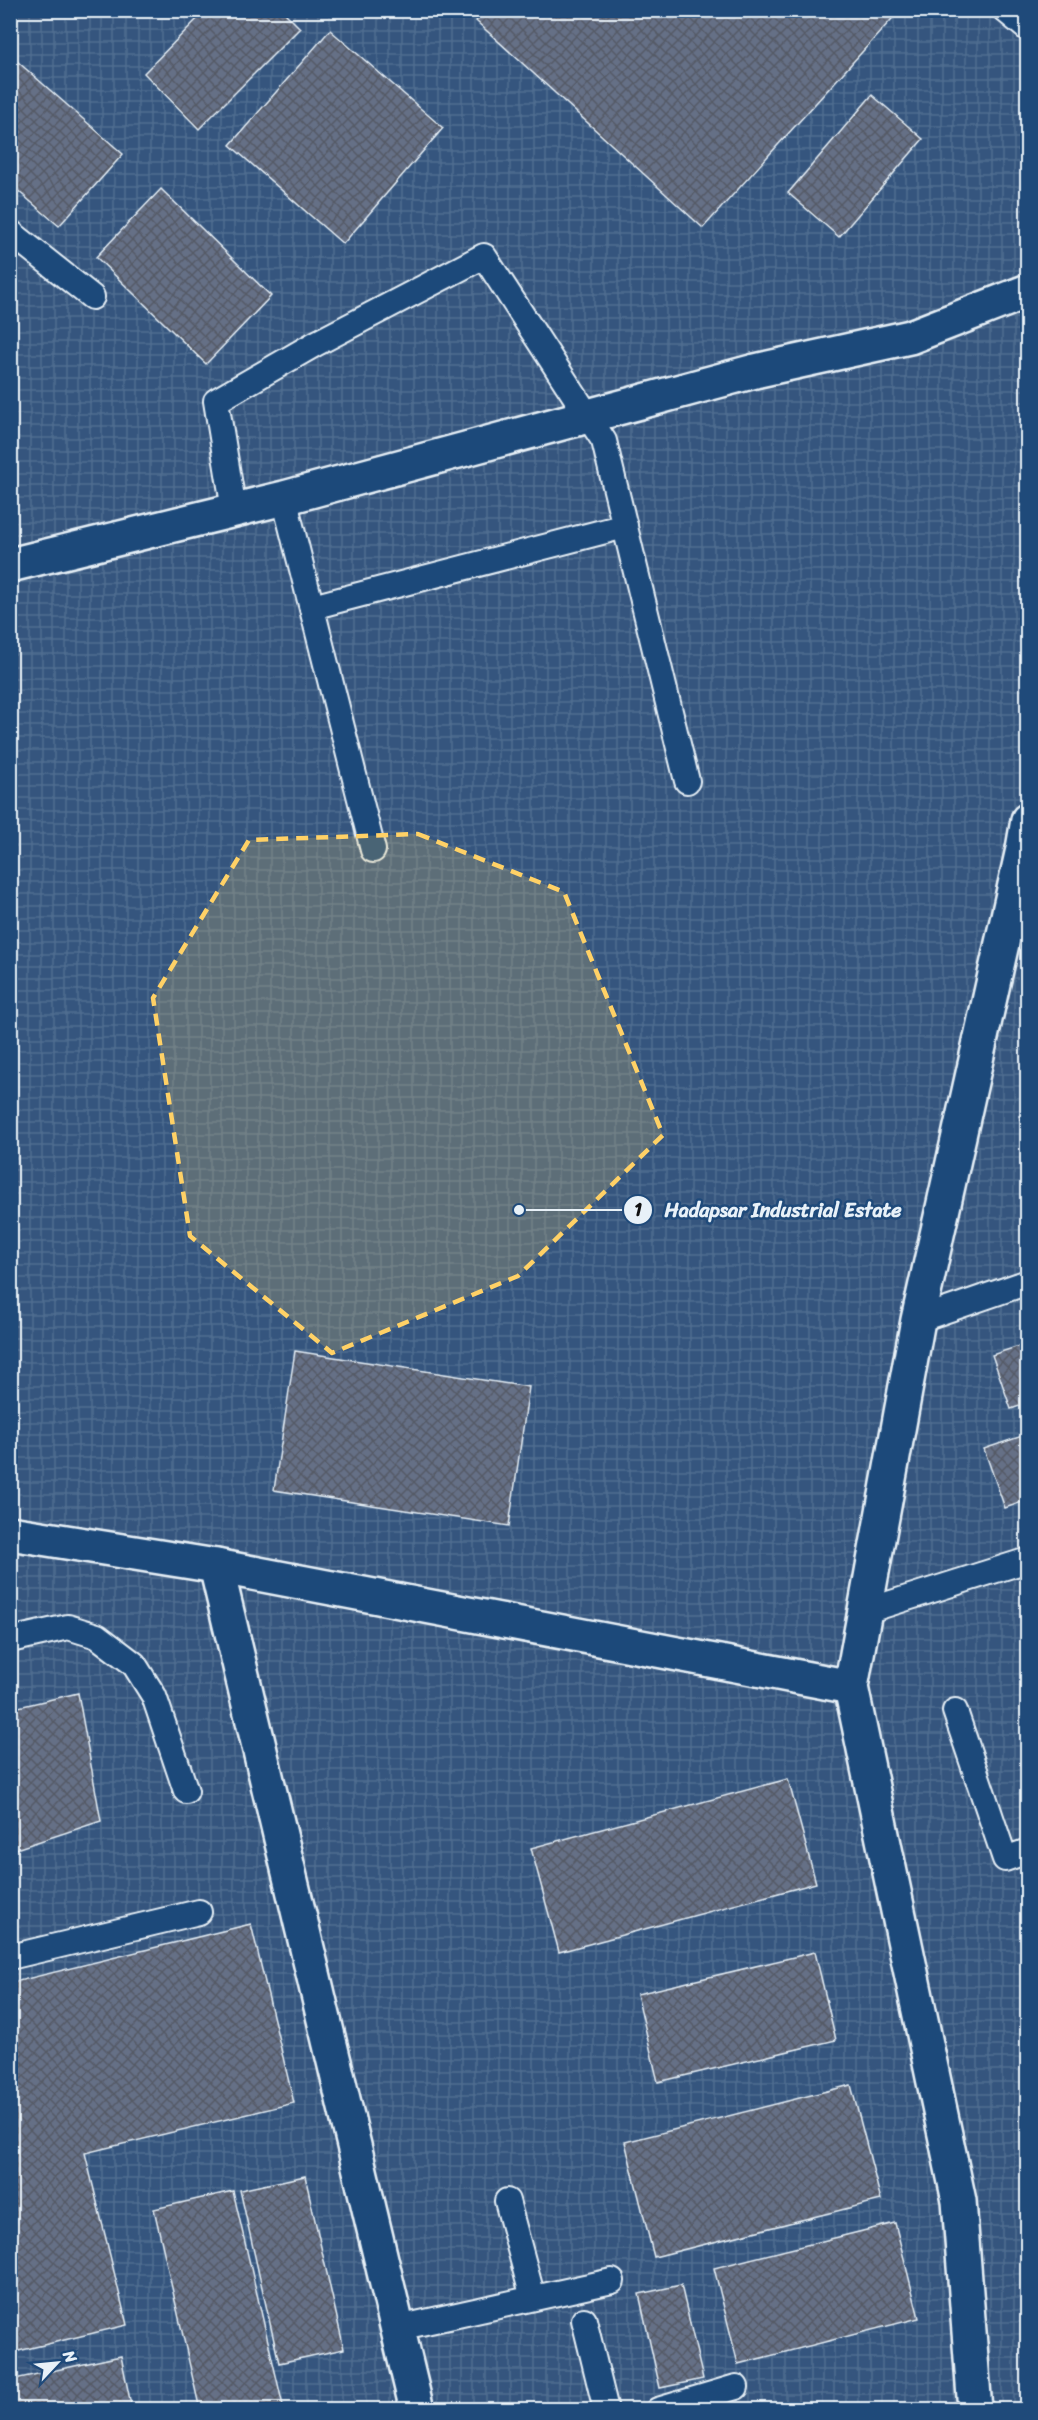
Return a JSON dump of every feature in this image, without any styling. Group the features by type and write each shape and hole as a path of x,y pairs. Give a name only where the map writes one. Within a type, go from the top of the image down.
{"street":[{"path":"10,565 284,498 754,371 910,337 1028,291"},
{"path":"975,2409 959,2201 851,1686 918,1320 1026,839"},
{"path":"10,1533 216,1566 851,1686"},
{"path":"216,1566 417,2409"}],"lane":[{"path":"1005,10 1028,29"},
{"path":"10,232 92,297"},
{"path":"234,510 216,401 315,344 484,256 590,416 604,441 687,781"},
{"path":"284,498 373,850"},
{"path":"312,607 625,526"},
{"path":"918,1320 1028,1281"},
{"path":"866,1611 1028,1560"},
{"path":"10,1640 68,1627 97,1636 134,1664 154,1696 186,1791"},
{"path":"955,1711 1005,1859 1028,1851"},
{"path":"10,1957 199,1912"},
{"path":"507,2201 533,2298"},
{"path":"398,2328 612,2282"},
{"path":"584,2319 606,2409"},
{"path":"658,2409 736,2387"}],"highlighted area":[{"path":"418,834 564,892 663,1135 518,1276 332,1353 190,1236 153,998 249,840"}],"shaded area":[{"path":"11,11 1027,11 1027,2409 11,2409"}],"building":[{"path":"206,10 282,10 300,28 199,129 144,73"},
{"path":"486,10 900,10 703,228 476,21"},
{"path":"330,30 443,128 343,244 230,145"},
{"path":"10,55 123,154 59,226 10,184"},
{"path":"872,95 923,139 839,237 788,193"},
{"path":"161,189 271,296 206,364 96,257"},
{"path":"1028,1113 1028,1139 1019,1116"},
{"path":"1028,1343 1028,1403 1011,1409 992,1355"},
{"path":"295,1351 529,1387 509,1526 274,1490"},
{"path":"1028,1434 1028,1500 1005,1508 984,1449"},
{"path":"78,1693 101,1821 10,1851 10,1709"},
{"path":"788,1779 816,1883 559,1952 531,1848"},
{"path":"251,1924 294,2103 85,2153 127,2325 10,2353 10,1983"},
{"path":"815,1952 836,2040 658,2082 637,1994"},
{"path":"851,2085 881,2200 654,2257 625,2142"},
{"path":"305,2176 344,2349 279,2363 240,2190"},
{"path":"233,2191 284,2410 200,2410 154,2209"},
{"path":"895,2223 919,2318 738,2364 714,2268"},
{"path":"681,2285 703,2379 660,2388 639,2294"},
{"path":"121,2356 132,2410 10,2410 10,2380"}],"place":[{"name":"Hadapsar Industrial Estate","path":"519,1210"}]}
